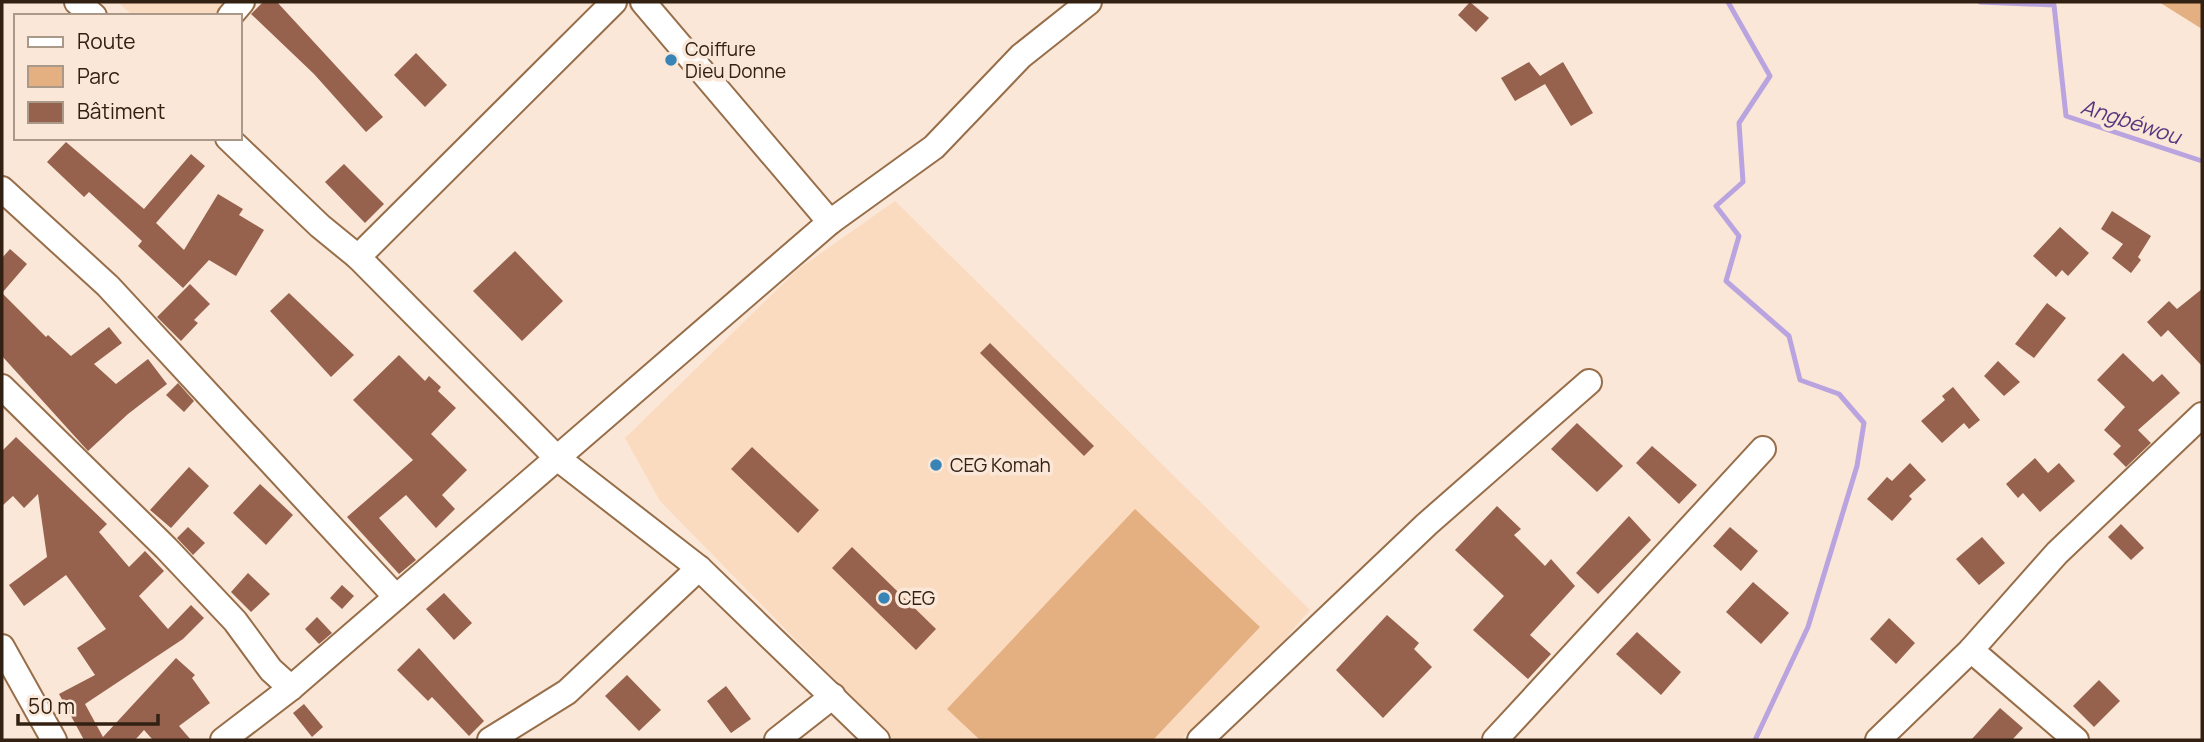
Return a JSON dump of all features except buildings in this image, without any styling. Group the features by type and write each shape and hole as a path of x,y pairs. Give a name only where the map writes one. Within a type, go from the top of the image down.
{"street":[{"path":"77,2 91,14"},
{"path":"358,257 614,2"},
{"path":"643,2 830,222"},
{"path":"223,740 291,688 830,222 934,148 1021,56 1089,2"},
{"path":"230,140 320,226 358,257 556,457 699,568 877,740"},
{"path":"2,190 108,286 396,597"},
{"path":"1200,740 1427,524 1589,382"},
{"path":"2,387 192,575 235,621 271,670 291,688"},
{"path":"1878,740 1971,650 2057,553 2202,415"},
{"path":"1495,740 1763,449"},
{"path":"490,740 567,692 699,568"},
{"path":"2,647 54,740"},
{"path":"1971,650 2076,740"},
{"path":"777,740 832,696"}],"shaded area":[{"path":"118,2 234,2 225,14 131,14"},
{"name":"CEG Komah","path":"895,201 1310,610 1284,640 1180,740 894,740 660,501 625,438 797,270"}],"green space":[{"path":"2159,2 2202,2 2202,29"},
{"path":"1135,509 1260,627 1153,740 980,740 947,709"}],"waterway":[{"path":"1728,2 1770,76 1739,123 1743,182 1716,206 1739,236 1726,281 1789,336 1800,380 1839,394 1864,423 1857,466 1808,627 1755,740"},
{"name":"Angbéwou","path":"1980,2 2054,5 2066,116 2202,161"}],"place":[{"name":"Coiffure Dieu Donne","path":"671,60"},
{"name":"CEG Komah","path":"936,465"},
{"name":"CEG","path":"884,598"}]}
